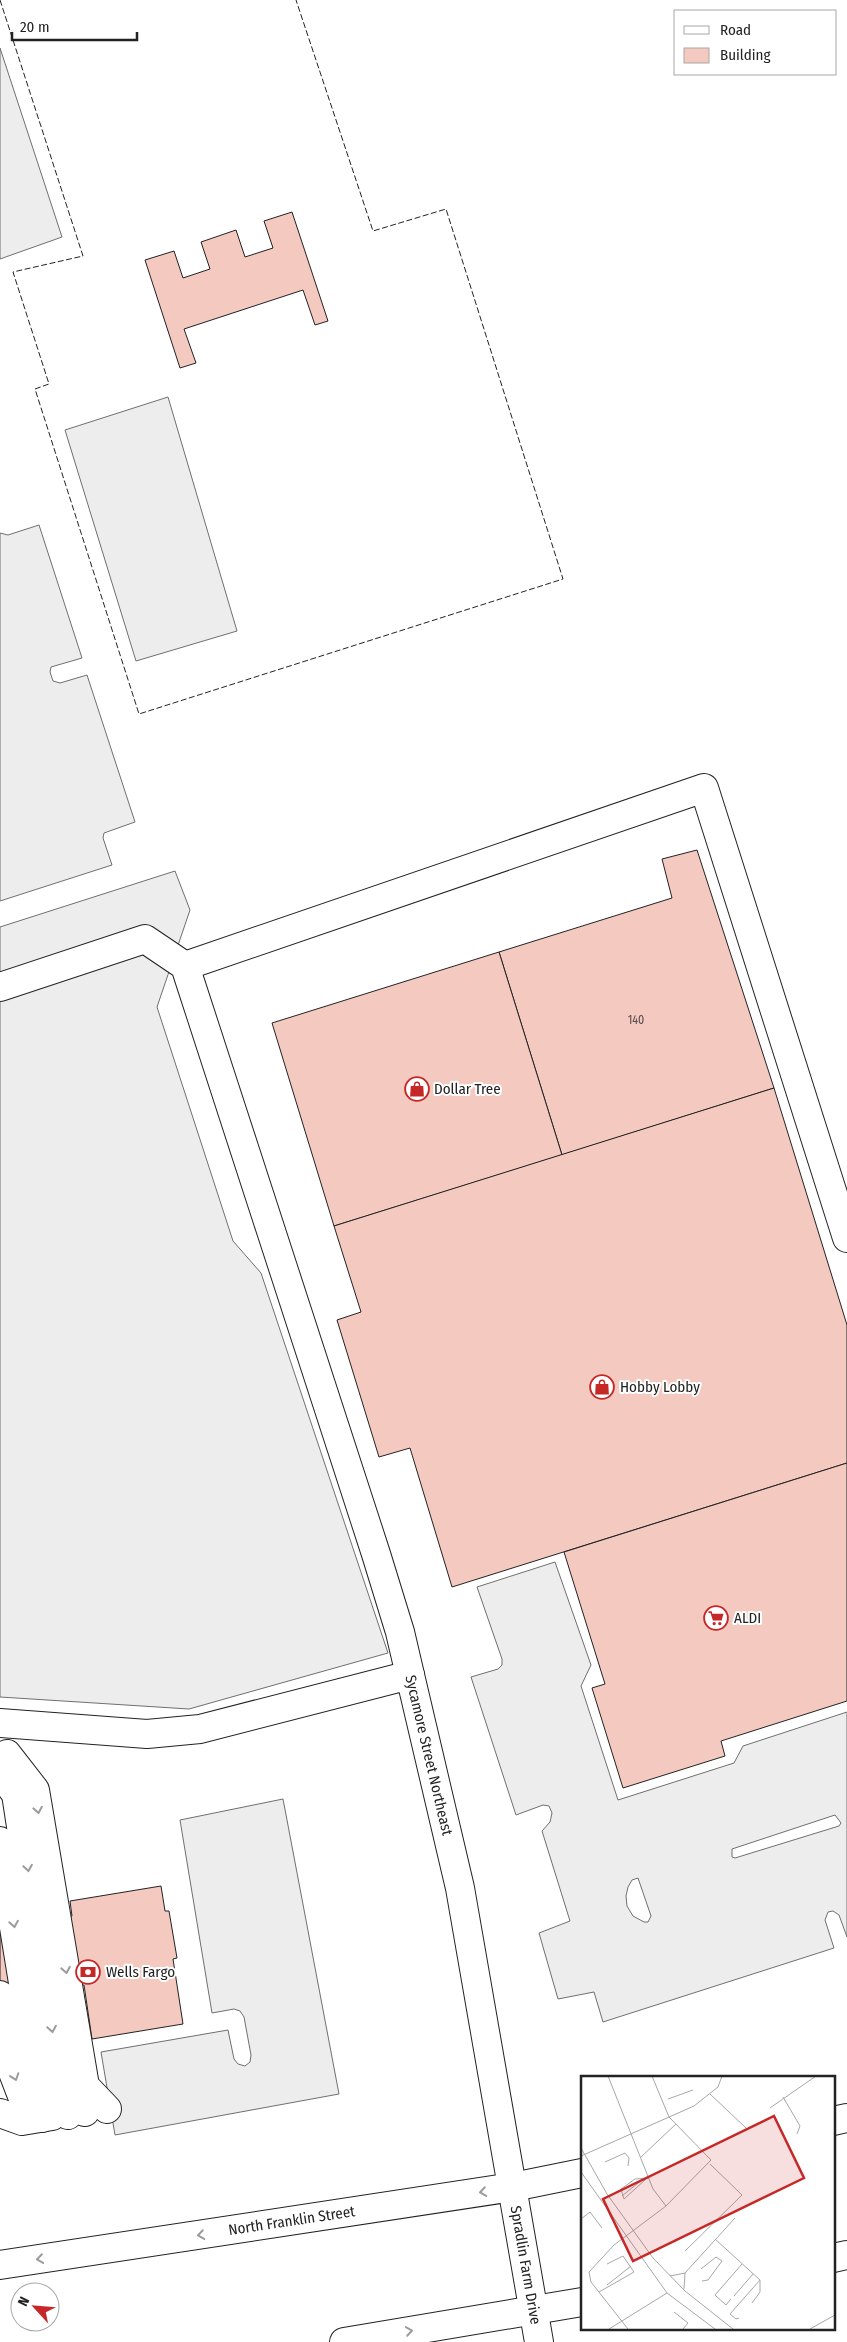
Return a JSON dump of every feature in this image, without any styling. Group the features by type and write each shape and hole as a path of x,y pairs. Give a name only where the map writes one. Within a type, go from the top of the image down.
{"main road":[{"path":"185,966 704,788 847,1238"},
{"path":"0,988 146,939 185,966 373,1545 400,1632 410,1676"},
{"name":"Sycamore Street Northeast","path":"4,1723 147,1734 200,1729 410,1676 460,1888 513,2187"},
{"path":"4,1723 2,1764 35,1790 86,2086 75,2113"},
{"path":"0,1841 36,2063 47,2092 75,2113"},
{"path":"0,1995 12,2070 22,2096 75,2113"},
{"path":"0,2113 22,2121 75,2113"},
{"path":"834,2121 847,2118"},
{"name":"North Franklin Street","path":"0,2265 513,2187 581,2173"},
{"name":"Spradlin Farm Drive","path":"513,2187 539,2342"},
{"path":"834,2258 847,2255"},
{"path":"344,2342 581,2302"}],"shaded area":[{"path":"0,48 62,237 0,259"},
{"path":"168,397 237,631 136,661 65,430"},
{"path":"39,525 82,658 51,667 50,672 53,681 60,683 87,675 135,822 104,833 103,838 112,865 0,901 0,533 8,535"},
{"path":"175,871 190,910 157,1007 233,1241 261,1273 388,1653 189,1709 0,1697 0,927"},
{"path":"555,1562 591,1665 581,1686 618,1800 734,1763 743,1746 847,1712 847,1937 839,1915 833,1911 828,1912 825,1920 834,1948 603,2022 594,1992 558,1999 539,1933 570,1921 542,1831 550,1822 552,1813 549,1806 543,1805 516,1815 471,1677 498,1669 502,1665 502,1659 477,1587","holes":["835,1815 841,1823 839,1826 735,1858 732,1857 732,1849","638,1878 651,1916 648,1922 633,1916 627,1906 626,1896 628,1887 632,1880"]},
{"path":"283,1799 339,2094 115,2135 101,2052 228,2030 234,2059 238,2064 245,2066 250,2062 251,2055 244,2017 240,2011 234,2009 212,2013 180,1820"}],"building":[{"path":"292,212 328,321 315,325 303,290 184,329 196,363 180,368 145,260 174,251 183,278 210,269 201,242 236,230 245,257 273,248 264,221"},
{"path":"697,850 774,1088 562,1155 499,952 672,898 662,859"},
{"name":"Dollar Tree","path":"499,952 562,1155 334,1226 272,1023"},
{"name":"Hobby Lobby","path":"774,1088 847,1325 847,1463 452,1587 410,1448 379,1457 337,1320 361,1312 334,1226"},
{"name":"ALDI","path":"847,1463 847,1701 721,1741 725,1756 623,1788 592,1688 605,1684 564,1552"},
{"name":"Wells Fargo","path":"161,1886 165,1911 169,1911 177,1958 173,1959 183,2024 92,2039 84,1985 0,1998 0,1928 72,1916 70,1901"}],"fence":[{"path":"0,0 83,256 13,272 49,384 35,389 139,714 563,579 446,209 373,231 296,0"}],"place":[{"name":"Dollar Tree","path":"417,1089"},
{"name":"Hobby Lobby","path":"602,1387"},
{"name":"ALDI","path":"716,1618"},
{"name":"Wells Fargo","path":"88,1972"}]}
